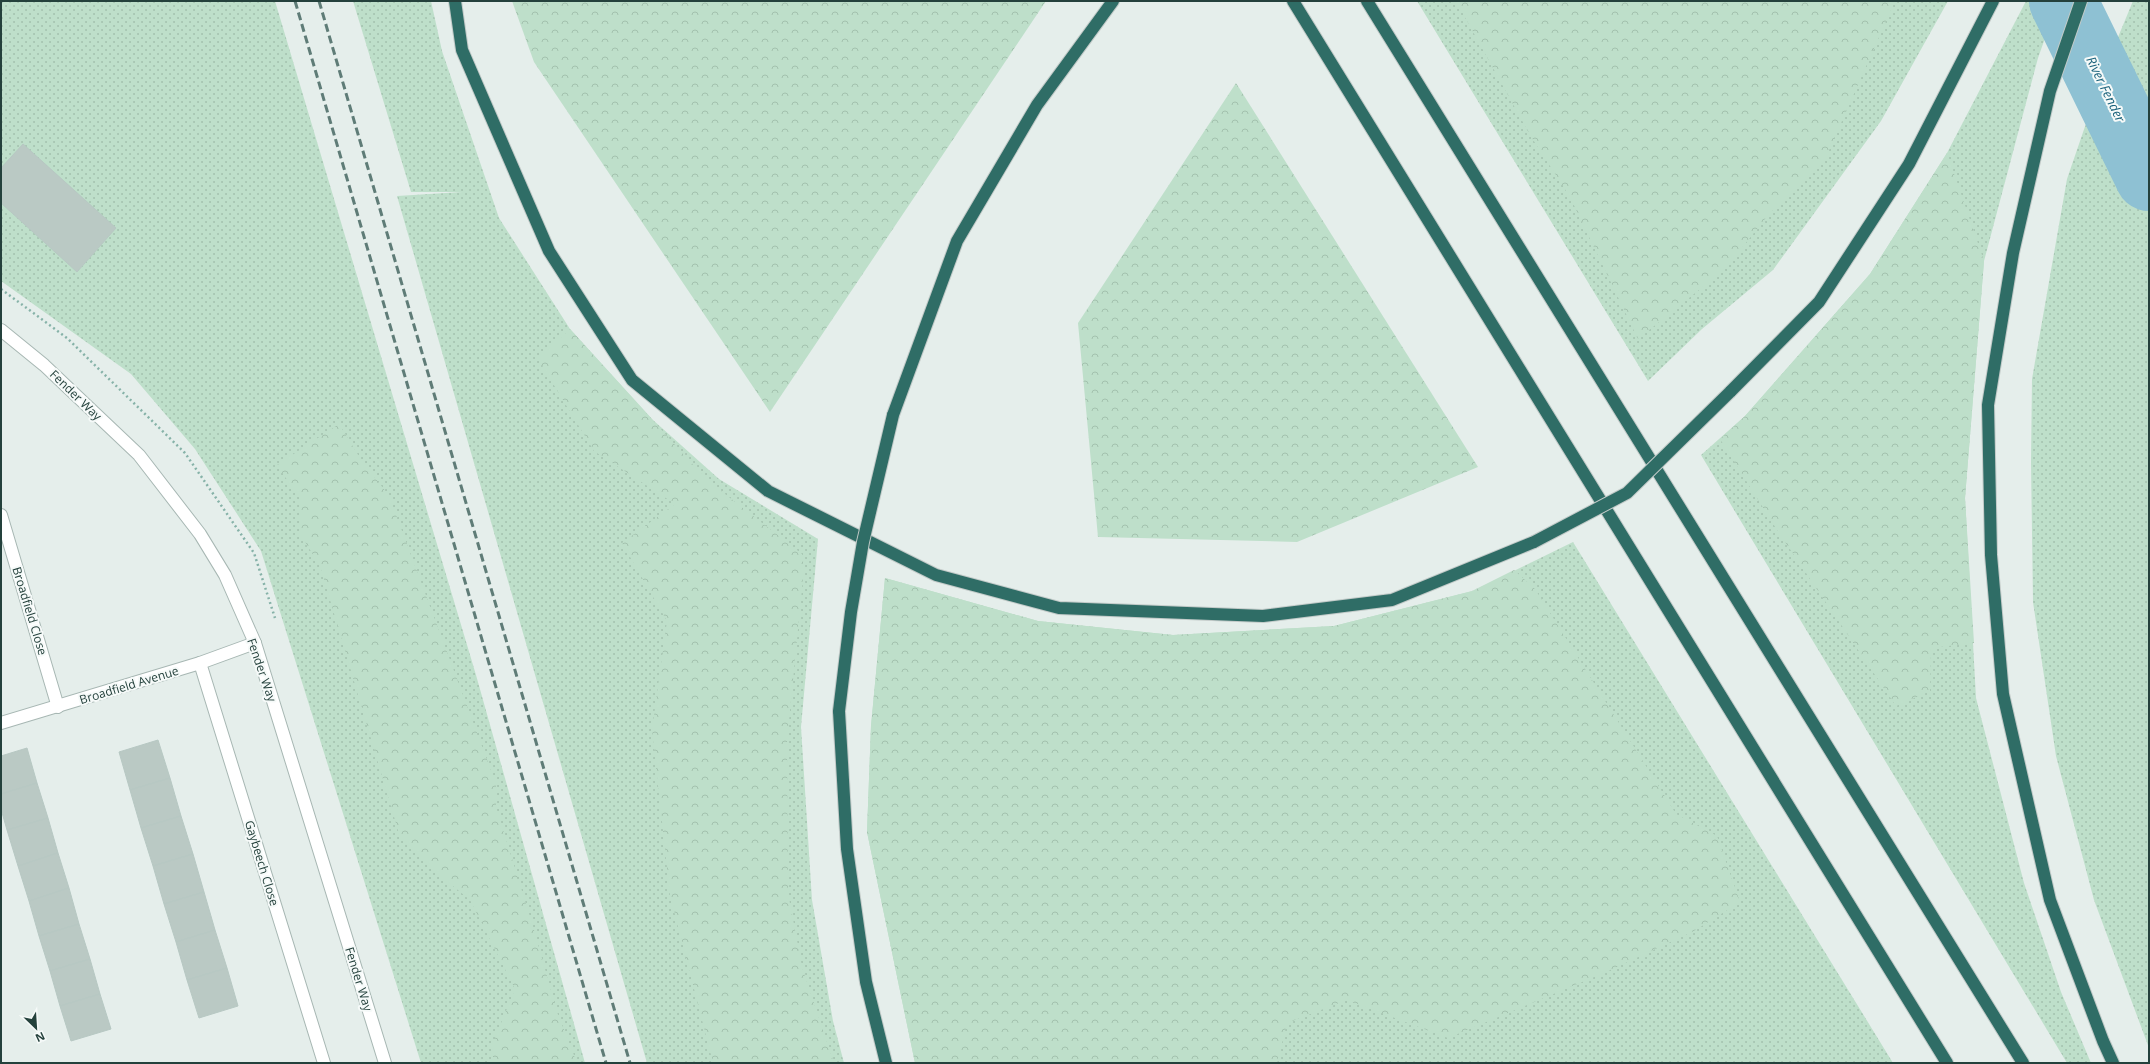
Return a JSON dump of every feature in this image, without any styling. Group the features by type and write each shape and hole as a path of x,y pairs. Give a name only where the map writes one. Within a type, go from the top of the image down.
{"highway":[{"path":"455,1 462,50 549,251 632,380 768,491 936,575 1059,608 1263,616 1392,600 1534,542 1627,493 1819,302 1909,164 1993,1"},
{"path":"886,1063 866,982 847,849 839,711 851,612 863,542 893,415 957,241 1037,105 1113,1"},
{"path":"1293,1 1947,1063"},
{"path":"1367,1 2023,1063"},
{"path":"2081,1 2050,91 2013,253 1988,405 1991,555 2003,694 2050,900 2103,1042 2113,1063"}],"street":[{"name":"Fender Way","path":"1,330 44,365 139,455 200,534 225,575 255,643 385,1063"},
{"name":"Broadfield Close","path":"1,515 58,707"},
{"name":"Broadfield Avenue","path":"1,723 200,663 255,643"},
{"name":"Gaybeech Close","path":"200,663 324,1063"}],"green space":[{"path":"1,1 275,1 476,675 585,1063 421,1063 261,551 195,449 131,374 1,281"},
{"path":"353,1 431,1 442,51 499,218 570,329 653,420 719,479 818,539 801,727 812,900 833,1021 844,1063 647,1063 397,196 462,192 411,192"},
{"path":"512,1 1046,1 770,412 534,62"},
{"path":"1417,1 1948,1 1881,121 1773,270 1702,329 1648,381"},
{"path":"1456,1 1895,1 1826,157 1769,214 1725,269 1638,339 1570,197 1530,135"},
{"path":"2026,1 2053,1 2055,10 2038,58 1984,261 1965,498 1976,698 2024,883 2061,992 2091,1063 2067,1063 1701,455 1745,416 1870,274 1947,153"},
{"path":"2133,1 2149,1 2149,168 2117,101 2149,173 2149,1048 2094,900 2056,756 2033,602 2031,462 2032,379 2067,179 2104,71"},
{"path":"1236,83 1478,467 1297,542 1098,537 1078,323"},
{"path":"1947,153 1984,261 1965,498 1974,643 1931,648 1930,691 1896,706 1777,530 1720,439 1745,416 1870,274"},
{"path":"570,329 707,480 802,554 804,568 787,741 788,893 802,967 834,1063 713,1063 670,895 652,730 667,621 622,543 675,504 594,451 538,359"},
{"path":"339,424 360,458 389,496 496,784 496,807 534,930 557,1012 577,1063 493,1063 493,1043 515,989 470,900 436,872 400,837 320,566 299,532 300,499 277,465"},
{"path":"1573,542 1893,1063 915,1063 867,832 871,726 885,578 1038,621 1173,635 1334,626 1473,591"},
{"path":"1514,570 1535,589 1676,814 1717,836 1740,902 1694,931 1606,972 1448,1038 1347,1000 1287,1023 1277,1063 915,1063 867,832 871,726 885,578 1038,621 1173,635 1334,626 1472,591"}],"building":[{"path":"23,144 116,228 77,272 1,203 1,168"},
{"path":"158,740 170,778 130,790 119,752"},
{"path":"27,748 37,783 1,794 1,756"},
{"path":"170,778 181,816 141,828 130,790"},
{"path":"37,783 48,818 7,830 1,809 1,794"},
{"path":"181,816 193,854 153,866 141,828"},
{"path":"48,818 58,853 18,866 7,830"},
{"path":"58,853 69,888 29,901 18,866"},
{"path":"193,854 204,892 164,904 153,866"},
{"path":"69,888 79,924 39,936 29,901"},
{"path":"204,892 215,930 176,942 164,904"},
{"path":"79,924 90,959 50,971 39,936"},
{"path":"215,930 227,968 187,980 176,942"},
{"path":"90,959 100,994 60,1006 50,971"},
{"path":"227,968 238,1006 199,1018 187,980"},
{"path":"100,994 111,1029 71,1041 60,1006"}],"waterway":[{"name":"River Fender","path":"2063,1 2149,177"}],"railway":[{"path":"295,1 606,1063"},
{"path":"319,1 630,1063"}]}
